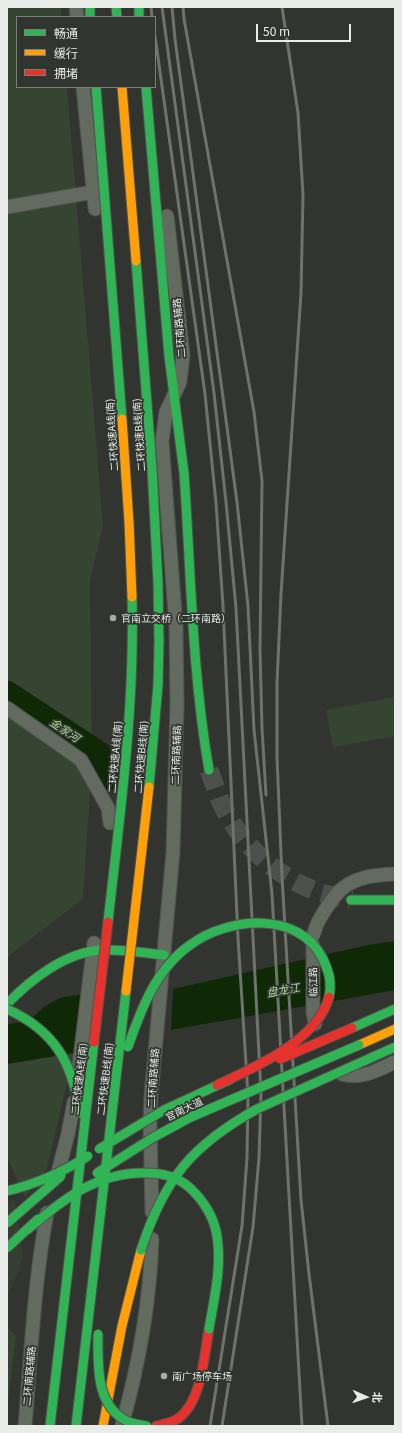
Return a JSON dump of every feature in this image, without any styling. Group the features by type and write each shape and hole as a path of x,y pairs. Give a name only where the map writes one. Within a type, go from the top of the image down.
{"main road":[{"name":"二环快速A线(南)","path":"46,1424 61,1332 124,776 130,705 132,570 128,491 96,88"},
{"name":"二环快速B线(南)","path":"76,1426 150,778 156,707 159,639 158,569 152,466 122,88"},
{"path":"146,88 169,356 184,473 194,650 203,737 210,770"},
{"path":"351,900 395,900"},
{"path":"109,1139 117,1089 127,1051 148,995 169,963 194,941 212,932 231,926 259,922 271,923 292,929 308,939 317,949 328,967 331,989 327,1004 314,1024 300,1037 259,1064 217,1085"},
{"path":"7,1004 23,989 50,970 93,951 109,950 164,955"},
{"path":"7,1009 18,1013 39,1026 55,1043 66,1062 73,1081 79,1109 81,1136 79,1172"},
{"name":"官南大道","path":"7,1223 64,1174 102,1147 164,1110 217,1085 395,1009"},
{"name":"官南大道","path":"7,1248 85,1181 112,1162 160,1133 219,1104 395,1029"},
{"path":"103,1426 122,1326 146,1235 158,1205 179,1173 206,1143 236,1121 300,1089 395,1047"},
{"path":"7,1191 33,1184 60,1173 72,1167 102,1147"},
{"path":"27,1230 56,1206 82,1189 102,1179 122,1173 143,1171 171,1177 193,1190 202,1199 214,1222 218,1250 214,1298 200,1381 194,1399 185,1413 173,1422 156,1426"},
{"path":"101,1212 98,1272 100,1382 105,1401 112,1411 123,1420 146,1426"}],"street":[{"name":"二环南路辅路","path":"25,1426 41,1251 49,1204 72,1113 110,823 122,710 125,635 117,456 83,88"},
{"name":"二环南路辅路","path":"122,1426 142,1343 150,1272 152,1216 150,1124 151,1096 173,845 178,705 176,626 162,441 166,412 180,382 183,355 169,231 149,88"},
{"path":"7,207 93,192"},
{"path":"7,708 81,760 108,808 110,823"},
{"name":"临江路","path":"395,874 374,875 351,881 343,888 318,920 314,929 312,963 313,1012 318,1050 322,1059 330,1068 350,1076 367,1075 395,1062"}],"shaded area":[{"path":"7,7 61,7 61,16 16,16 16,88 67,88 103,526 90,580 92,759 83,899 7,957"},
{"path":"395,697 395,736 333,747 326,710"},
{"path":"74,1053 47,1168 25,1197 7,1157 7,1064"},
{"path":"15,1200 23,1257 14,1282 7,1295 7,1202"},
{"path":"7,1327 16,1336 7,1409"}],"water":[{"path":"395,941 395,990 171,1030 173,989 368,945"},
{"path":"82,994 74,1053 7,1064 7,1043 31,1017 53,1001 63,997"}],"pier":[{"path":"59,998 43,1008 21,1027 7,1043 7,1040 19,1026 42,1006 54,999"}],"waterway":[{"name":"金家河","path":"7,692 100,753 107,775 110,779"},
{"name":"盘龙江","path":"7,1036 44,1030"}],"tunnel":[{"path":"209,770 220,800 228,816 248,845 261,857 289,878 305,886 321,893 351,900"}],"railway":[{"path":"151,7 152,16"},
{"path":"162,7 214,393 236,608 261,1093 259,1158 253,1227 222,1426"},
{"path":"172,7 237,502 248,606 254,730 272,894 302,1426"},
{"path":"183,7 254,412 262,481 260,649 262,729 266,795"},
{"path":"282,7 298,113 303,195 301,293 281,594 277,683 277,757 282,877 301,1200 328,1426"},
{"path":"156,43 205,394 216,503 223,606 238,938 248,1095 247,1158 242,1226 210,1426"}],"traffic: fast":[{"path":"90,7 90,16"},
{"path":"116,7 117,16"},
{"path":"139,7 139,16"},
{"path":"96,88 122,419"},
{"path":"146,88 169,356 184,473"},
{"path":"136,261 152,468 158,583 158,685 149,787"},
{"path":"184,473 195,659 203,733 209,770"},
{"path":"108,922 126,760 131,679 132,597"},
{"path":"351,900 395,900"},
{"path":"128,1047 144,1004 159,978 168,966 190,945 223,928 242,924 262,923 280,926 297,932 312,943 323,959 329,977 329,997"},
{"path":"7,1004 38,976 62,961 75,956 102,950 164,955"},
{"path":"76,1426 126,991"},
{"path":"7,1009 38,1027 58,1050 66,1063 72,1078 80,1113"},
{"path":"352,1028 395,1009"},
{"path":"50,1426 94,1042"},
{"path":"97,1173 154,1137 191,1117 359,1045"},
{"path":"141,1250 150,1225 171,1184 183,1166 215,1136 234,1122 257,1109 395,1047"},
{"path":"99,1149 164,1110 231,1079"},
{"path":"7,1191 49,1177 88,1156"},
{"path":"27,1230 68,1198 97,1182 112,1177 129,1174 153,1173 169,1176 179,1181 189,1187 199,1197 211,1216 216,1229 219,1259 209,1329"},
{"path":"7,1223 61,1176"},
{"path":"7,1248 38,1219"},
{"path":"98,1334 99,1372 104,1396 118,1415 129,1422 147,1426"}],"traffic: slow":[{"path":"122,88 136,261"},
{"path":"122,419 129,522 132,597"},
{"path":"126,991 149,787"},
{"path":"359,1045 395,1029"},
{"path":"103,1426 122,1326 141,1250"}],"traffic: jam":[{"path":"94,1042 108,922"},
{"path":"217,1085 249,1070 283,1051 312,1026 323,1012 329,997"},
{"path":"280,1059 352,1028"},
{"path":"156,1426 179,1418 187,1410 193,1400 201,1377 209,1329"}],"place":[{"name":"官南立交桥（二环南路）","path":"113,618"},
{"name":"南广场停车场","path":"164,1376"}]}
